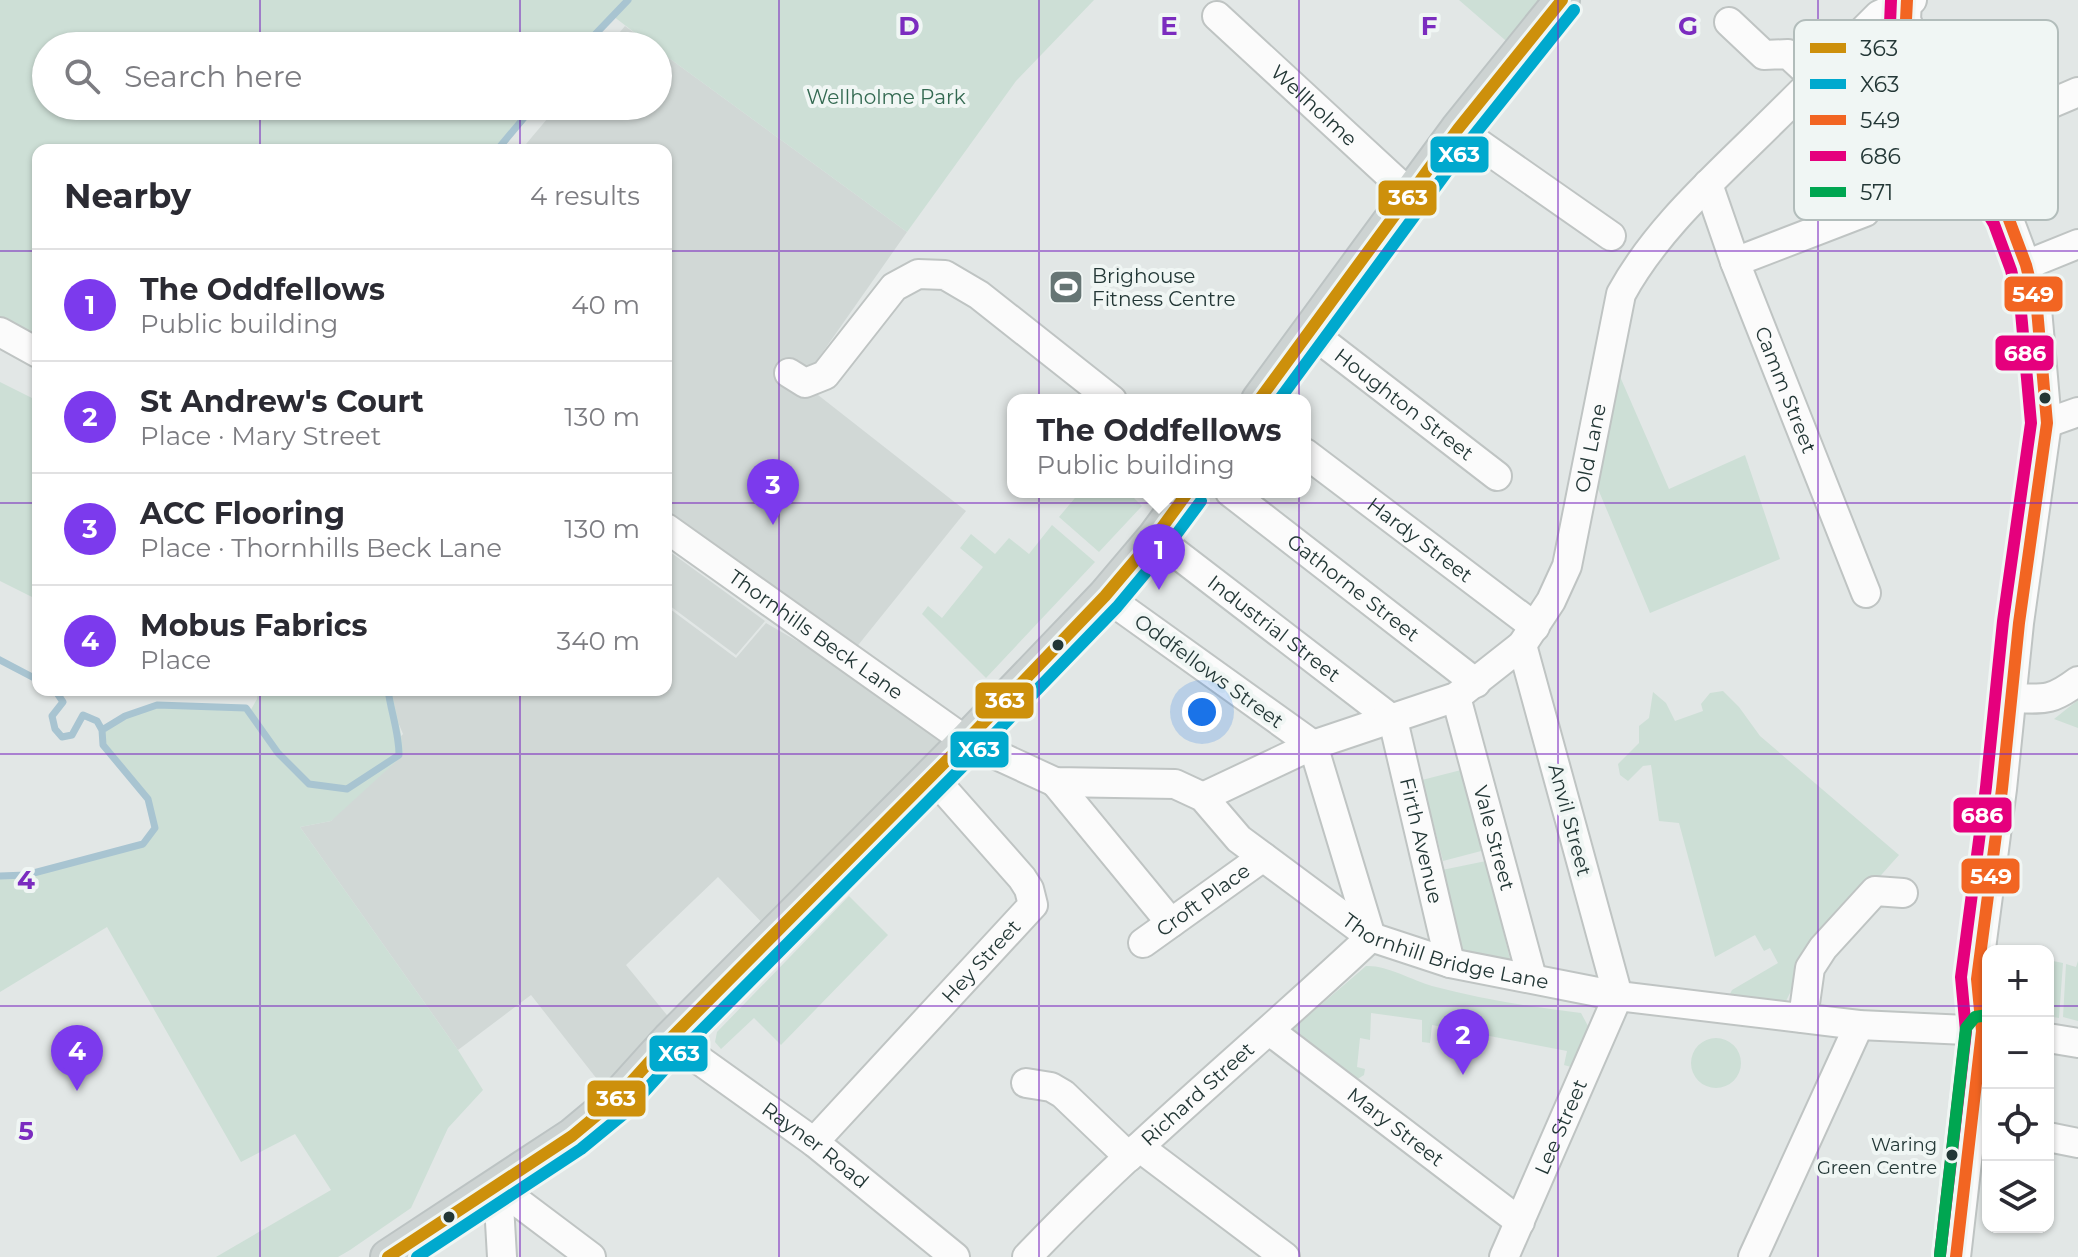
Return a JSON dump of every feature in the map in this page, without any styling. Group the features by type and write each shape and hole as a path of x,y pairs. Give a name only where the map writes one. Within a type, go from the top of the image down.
{"main road":[{"path":"1263,394 1458,129 1562,0"},
{"path":"388,1257 572,1136 614,1101 670,1039 966,741 1105,596 1184,498"}],"street":[{"name":"Old Lane","path":"1874,20 1909,1"},
{"name":"Wellholme","path":"1217,16 1411,195"},
{"path":"1729,22 1764,55 1788,54 1794,60"},
{"path":"2058,101 2078,92"},
{"name":"Old Lane","path":"1203,797 1313,745 1393,720 1466,690 1528,636 1551,601 1567,566 1621,294 1635,268 1662,233 1794,100"},
{"path":"1458,129 1611,236"},
{"name":"Camm Street","path":"1708,184 1735,262 1866,593"},
{"path":"1735,262 1844,220"},
{"path":"1983,1017 1977,979 2047,423 2037,309 2026,265 2009,220"},
{"path":"2026,265 2078,244"},
{"path":"789,373 805,383 825,375 894,287 918,274 945,275 979,295 1104,394"},
{"name":"Houghton Street","path":"1309,331 1497,476"},
{"path":"0,332 32,350"},
{"path":"2047,423 2078,412"},
{"name":"Hardy Street","path":"1311,458 1528,636"},
{"name":"Gathorne Street","path":"1237,498 1466,690"},
{"name":"Thornhills Beck Lane","path":"672,532 966,741"},
{"name":"Industrial Street","path":"1155,537 1393,720"},
{"name":"Oddfellows Street","path":"1105,596 1313,745"},
{"name":"Anvil Street","path":"1528,636 1618,996"},
{"path":"2010,698 2045,699 2058,696 2078,681"},
{"name":"Vale Street","path":"1466,690 1532,978"},
{"name":"Firth Avenue","path":"1393,720 1450,963"},
{"name":"Thornhill Bridge Lane","path":"966,741 1055,782 1175,784 1203,797 1239,839 1371,937 1450,963 1618,996 1859,1025 1982,1031"},
{"path":"1313,745 1371,937"},
{"name":"Hey Street","path":"814,1142 1033,905 1022,878 931,775"},
{"path":"1055,782 1171,923"},
{"name":"Croft Place","path":"1143,943 1263,857"},
{"path":"1803,1018 1810,968 1823,948 1875,891 1903,893"},
{"name":"Richard Street","path":"1027,1257 1134,1152 1371,937"},
{"name":"Lee Street","path":"1504,1257 1618,996"},
{"path":"1753,1257 1859,1025"},
{"name":"Mary Street","path":"1270,1031 1520,1222"},
{"name":"Rayner Road","path":"670,1039 814,1142 955,1257"},
{"path":"2054,1039 2078,1043"},
{"path":"1026,1083 1051,1087 1063,1094 1134,1152 1285,1257"},
{"path":"1956,1257 1981,1122 1982,1089"},
{"path":"2054,1138 2078,1143"},
{"path":"498,1187 502,1257"},
{"path":"498,1187 591,1257"}],"shaded area":[{"path":"672,60 907,232 813,366 790,373 966,511 855,649 672,519 672,144 526,144 546,120 672,120"},
{"path":"672,553 765,621 736,655 672,607"},
{"path":"672,610 736,658 766,623 873,685 951,749 770,931 718,877 626,965 671,1020 604,1088 531,995 458,1050 300,827 331,821 403,734 395,715 393,696 672,696"}],"green space":[{"name":"Wellholme Park","path":"0,0 1094,0 1016,81 907,232 672,60 672,32 634,32 613,16 599,32 32,32 32,120 523,120 502,144 32,144 32,338 0,320"},
{"path":"1459,0 1562,0 1520,53"},
{"path":"1618,372 1669,489 1745,455 1780,559 1650,613 1593,477"},
{"path":"0,382 32,398 32,597 0,581"},
{"path":"1075,498 1134,498 1142,506 1099,552 1059,517"},
{"path":"1052,525 1095,562 986,678 922,614 928,606 942,618 983,567 960,548 971,534 995,554 1009,538 1029,554"},
{"path":"1723,691 1760,736 1899,855 1808,957 1785,1003 1728,998 1732,990 1778,963 1770,948 1764,951 1755,935 1715,957 1679,823 1659,821 1651,765 1643,766 1628,781 1620,775 1618,764 1639,743 1639,726 1649,718 1653,692 1666,703 1675,721 1703,711 1701,704 1710,693"},
{"path":"257,696 393,696 403,755 331,821 300,827 483,1090 448,1128 411,1208 338,1257 216,1257 331,1190 295,1134 241,1162 107,927 0,992 0,876 26,875 143,844 155,828 148,799 103,745 102,730 125,716 157,705 246,708 249,713"},
{"path":"2078,700 2078,728 2054,719"},
{"path":"1465,769 1485,850 1443,861 1422,780"},
{"path":"1486,861 1512,967 1462,957 1442,870"},
{"path":"849,896 888,935 781,1045 754,1018 721,1049 715,1042 717,1032"},
{"path":"2054,961 2063,963 2059,1018 2054,1017"},
{"path":"2078,961 2078,1021 2063,1017 2066,964 2076,967"},
{"path":"1366,966 1382,968 1469,995 1581,1013 1588,1026 1571,1067 1564,1065 1567,1051 1432,1025 1430,1043 1422,1042 1422,1020 1371,1013 1370,1040 1360,1038 1357,1067 1365,1069 1364,1075 1356,1080 1296,1035 1294,1028"},
{"path":"1716,1038 1733,1046 1741,1063 1733,1080 1716,1088 1699,1080 1691,1063 1699,1046"}],"waterway":[{"path":"597,32 628,0"},
{"path":"502,144 522,120"},
{"path":"0,660 32,677"},
{"path":"59,696 63,702 52,716 55,729 62,737 72,735 83,715 97,721 102,730"},
{"path":"0,876 26,875 143,844 155,828 148,799 103,745 102,730 125,716 157,705 246,708 278,753 309,784 347,789 399,755 389,696"}],"transit line":[{"name":"363","path":"1263,394 1458,129 1562,0"},
{"name":"686","path":"1890,20 1891,0"},
{"name":"549","path":"1906,20 1907,0"},
{"name":"X63","path":"1283,394 1471,139 1574,10"},
{"name":"686","path":"1940,1255 1966,1031 1961,977 1986,787 2003,621 2031,423 2021,312 2011,270 1992,220"},
{"name":"549","path":"1956,1257 1982,1031 1977,979 2002,789 2019,623 2047,423 2037,309 2026,265 2009,220"},
{"name":"363","path":"388,1257 572,1136 614,1101 670,1039 966,741 1105,596 1184,498"},
{"name":"X63","path":"417,1257 581,1149 626,1112 682,1050 1117,607 1201,501"},
{"name":"571","path":"1940,1255 1966,1028 1975,1017 1982,1016"}],"place":[{"name":"Brighouse Fitness Centre","path":"1066,287"},
{"name":"ACC Flooring","path":"773,525"},
{"name":"The Oddfellows","path":"1159,590"},
{"name":"St Andrew's Court","path":"1463,1075"},
{"name":"Mobus Fabrics","path":"77,1091"},
{"name":"Waring Green Centre","path":"1952,1155"}]}
